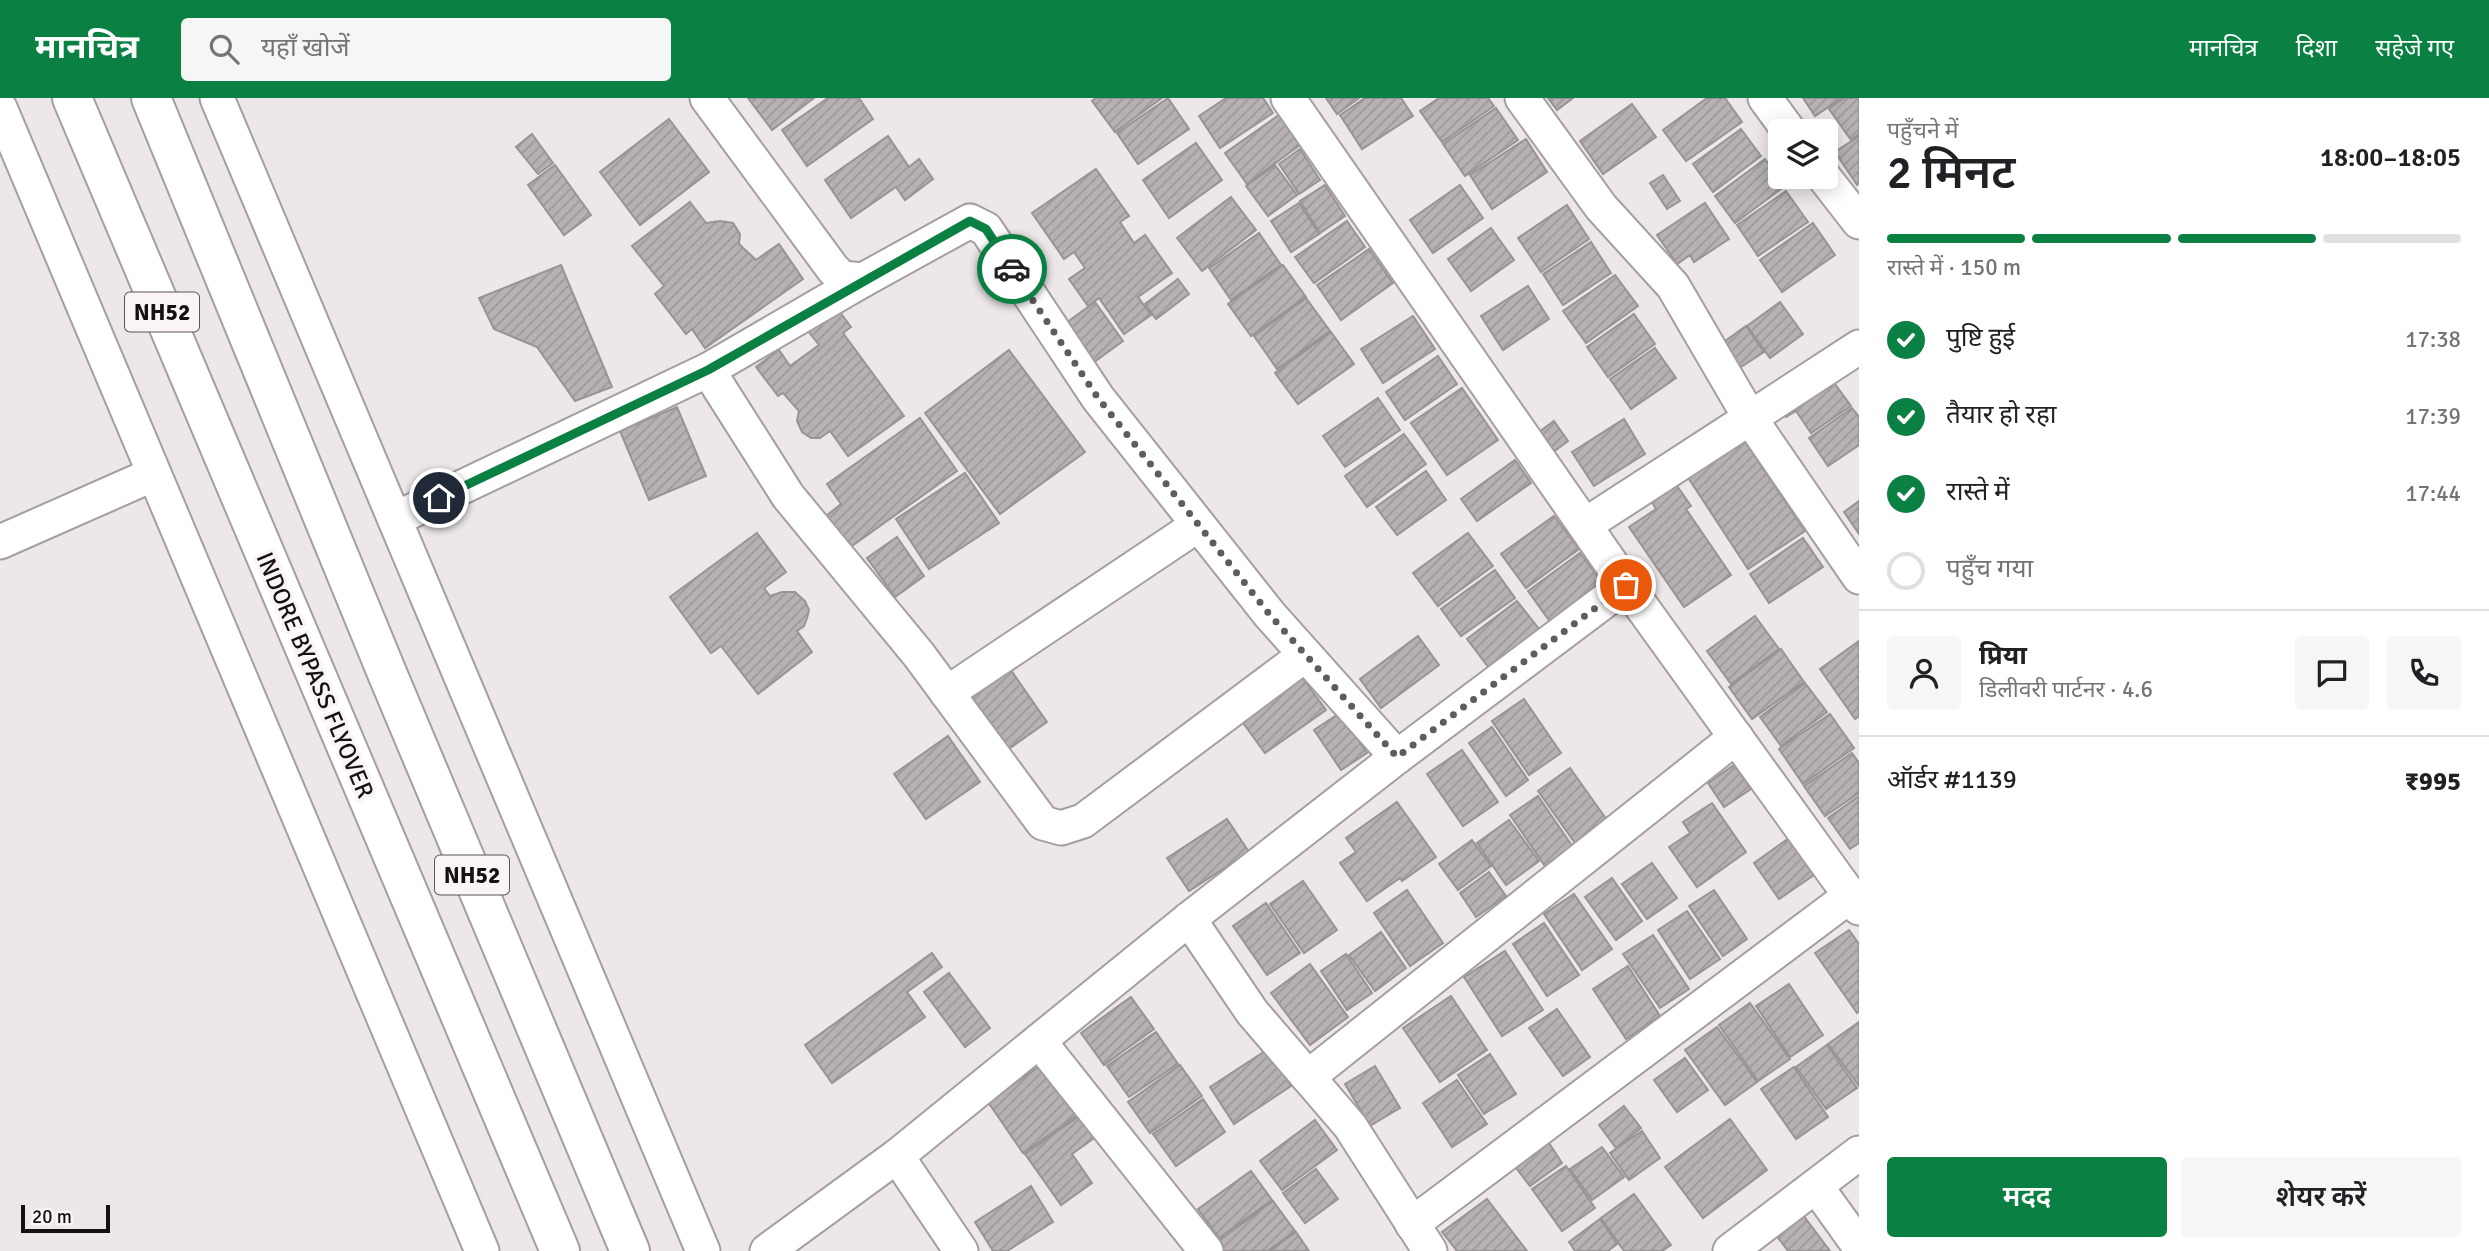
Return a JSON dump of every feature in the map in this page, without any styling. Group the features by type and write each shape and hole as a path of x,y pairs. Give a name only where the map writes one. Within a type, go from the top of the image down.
{"highway":[{"name":"INDORE BYPASS FLYOVER","path":"72,98 560,1251"},
{"name":"NH52","path":"151,98 630,1251"}],"street":[{"path":"217,98 702,1251"},
{"path":"707,98 833,269 842,278 863,280"},
{"path":"1189,919 1252,1012 1350,1126 1419,1242 1855,902 1626,585 1288,98"},
{"path":"1522,98 1601,207 1673,286 1750,418 1859,577"},
{"path":"1765,98 1780,119"},
{"path":"0,108 481,1251"},
{"path":"1833,189 1859,222"},
{"path":"395,519 708,370 970,221 986,229 1098,398 1198,525 1270,615 1397,757"},
{"path":"1585,525 1859,347"},
{"path":"708,370 788,496 919,655 1043,823 1061,828 1083,821 1305,654"},
{"path":"0,542 154,474"},
{"path":"947,693 1198,525"},
{"path":"767,1251 897,1156 1189,919 1397,757 1626,585"},
{"path":"1308,1077 1736,737"},
{"path":"1039,1041 1206,1251"},
{"path":"1730,1251 1859,1153"},
{"path":"897,1156 961,1251"},
{"path":"1816,1186 1859,1246"}],"building":[{"path":"748,98 814,98 772,130"},
{"path":"828,98 859,98 873,119 807,166 782,130"},
{"path":"1096,98 1162,98 1115,132 1092,101"},
{"path":"1168,98 1189,129 1138,164 1117,133"},
{"path":"1226,98 1263,98 1273,113 1220,148 1199,116"},
{"path":"1326,98 1359,98 1337,114"},
{"path":"1365,98 1401,98 1413,116 1362,149 1340,115"},
{"path":"1439,98 1488,98 1494,106 1442,142 1420,111"},
{"path":"1548,98 1573,98 1557,110"},
{"path":"1707,98 1725,98 1742,122 1686,161 1663,130"},
{"path":"1803,98 1842,98 1815,116"},
{"path":"1844,98 1859,98 1859,134 1851,140 1829,109"},
{"path":"1632,104 1656,137 1603,174 1580,141"},
{"path":"1496,108 1518,140 1465,176 1443,144"},
{"path":"1279,115 1300,145 1247,184 1225,153"},
{"path":"669,119 709,172 640,225 600,172"},
{"path":"1741,129 1761,156 1713,192 1693,164"},
{"path":"532,134 553,163 538,174 516,147"},
{"path":"888,136 909,167 919,159 933,179 905,200 896,187 851,218 825,180"},
{"path":"1859,136 1857,185 1838,156 1838,150"},
{"path":"1526,139 1547,172 1492,209 1470,175"},
{"path":"1196,143 1222,180 1169,218 1143,180"},
{"path":"1300,149 1320,180 1299,194 1279,164"},
{"path":"1765,159 1768,163 1768,189 1781,189 1735,223 1715,196"},
{"path":"555,165 591,215 564,235 528,185"},
{"path":"1275,165 1297,195 1268,216 1246,186"},
{"path":"1096,169 1129,216 1120,222 1134,243 1145,235 1172,273 1138,297 1151,315 1124,334 1099,298 1088,306 1069,279 1085,268 1074,252 1064,259 1032,213"},
{"path":"1663,175 1680,201 1667,209 1650,183"},
{"path":"1325,185 1345,216 1320,233 1300,201"},
{"path":"1460,185 1483,218 1433,253 1410,220"},
{"path":"1786,191 1808,222 1758,256 1737,225"},
{"path":"1231,197 1256,230 1202,271 1177,238"},
{"path":"690,202 706,223 733,223 740,234 739,244 756,260 779,244 803,279 705,348 692,329 686,334 655,294 664,286 632,246"},
{"path":"1299,203 1319,234 1291,252 1271,221"},
{"path":"1705,203 1729,239 1694,262 1690,255 1677,264 1657,235"},
{"path":"1567,205 1589,239 1541,272 1518,238"},
{"path":"1347,221 1365,247 1314,283 1295,257"},
{"path":"1813,223 1835,255 1782,292 1760,260"},
{"path":"1491,228 1514,260 1471,291 1448,259"},
{"path":"1259,233 1281,265 1231,300 1209,268"},
{"path":"1591,242 1611,273 1563,305 1543,274"},
{"path":"1369,249 1393,283 1341,320 1317,285"},
{"path":"561,265 612,387 575,401 537,347 494,329 479,298"},
{"path":"1283,265 1306,297 1251,336 1228,304"},
{"path":"1615,275 1638,306 1586,343 1563,311"},
{"path":"1178,279 1189,294 1156,319 1145,304"},
{"path":"1528,286 1549,319 1503,350 1481,316"},
{"path":"1306,298 1330,331 1277,369 1254,336"},
{"path":"1095,302 1123,341 1094,362 1066,323"},
{"path":"1780,302 1803,334 1770,358 1747,326"},
{"path":"834,304 851,327 843,333 904,416 848,456 830,431 820,438 811,438 802,432 797,421 799,411 783,393 778,396 756,367 779,350 790,366 819,345 804,326"},
{"path":"1634,314 1655,344 1608,377 1587,347"},
{"path":"1413,316 1435,349 1383,383 1361,349"},
{"path":"1746,326 1764,352 1738,369 1721,344"},
{"path":"1331,332 1354,364 1298,404 1275,373"},
{"path":"1655,348 1676,378 1631,409 1610,379"},
{"path":"1009,350 1085,452 1000,514 925,413"},
{"path":"1438,356 1457,384 1405,420 1386,392"},
{"path":"1827,373 1851,406 1811,433 1796,411 1786,417 1779,407"},
{"path":"1462,388 1498,440 1447,475 1411,423"},
{"path":"1378,398 1400,430 1345,467 1323,436"},
{"path":"677,407 706,476 649,500 620,431"},
{"path":"1852,408 1859,417 1859,445 1828,466 1809,438"},
{"path":"920,418 957,471 849,548 826,516 841,504 827,484"},
{"path":"1624,419 1645,454 1594,486 1572,452"},
{"path":"1554,421 1568,441 1553,452 1539,432"},
{"path":"1404,434 1426,464 1367,507 1345,476"},
{"path":"1741,436 1805,531 1748,569 1685,473"},
{"path":"1515,460 1531,483 1477,521 1461,499"},
{"path":"1426,471 1446,500 1397,535 1376,507"},
{"path":"965,473 999,523 929,569 896,519"},
{"path":"1675,483 1691,506 1686,509 1731,575 1684,607 1629,527 1656,509 1651,500"},
{"path":"1859,501 1859,534 1844,512"},
{"path":"1554,516 1579,549 1526,588 1501,554"},
{"path":"757,533 786,572 764,588 770,596 795,592 805,601 809,610 807,618 804,626 797,631 812,652 758,694 721,646 711,653 670,597"},
{"path":"1468,533 1493,566 1438,606 1413,573"},
{"path":"897,537 924,576 895,597 867,558"},
{"path":"1803,538 1823,567 1769,603 1750,574"},
{"path":"1580,553 1604,585 1551,623 1528,591"},
{"path":"1495,570 1515,598 1461,636 1441,609"},
{"path":"1517,601 1539,629 1489,668 1467,639"},
{"path":"1755,616 1779,649 1731,684 1707,651"},
{"path":"1418,636 1439,665 1381,708 1360,679"},
{"path":"1859,641 1859,716 1855,719 1820,669"},
{"path":"1781,649 1804,682 1752,719 1729,687"},
{"path":"1006,663 1047,722 1003,753 962,694"},
{"path":"1299,673 1326,710 1265,753 1238,716"},
{"path":"1805,683 1827,712 1781,746 1760,717"},
{"path":"1524,699 1561,753 1529,775 1492,721"},
{"path":"1340,713 1367,753 1341,770 1314,730"},
{"path":"1830,714 1854,748 1803,784 1779,749"},
{"path":"1492,727 1528,780 1506,796 1469,743"},
{"path":"948,736 980,782 926,819 894,774"},
{"path":"1462,750 1498,802 1463,826 1427,774"},
{"path":"1852,753 1859,763 1859,793 1825,816 1804,786"},
{"path":"1734,765 1751,789 1724,807 1708,783"},
{"path":"1570,768 1607,820 1575,843 1538,791"},
{"path":"1538,796 1575,850 1547,869 1510,815"},
{"path":"1859,796 1859,843 1850,849 1828,818"},
{"path":"1397,802 1436,857 1367,901 1340,863 1356,852 1346,838"},
{"path":"1712,803 1746,852 1697,887 1669,847 1690,833 1683,822"},
{"path":"1227,819 1249,852 1189,891 1167,858"},
{"path":"1509,820 1539,861 1506,885 1477,843"},
{"path":"1789,838 1814,875 1779,899 1754,863"},
{"path":"1472,840 1491,866 1458,890 1439,864"},
{"path":"1652,863 1677,898 1647,919 1622,884"},
{"path":"1489,872 1506,896 1476,917 1460,893"},
{"path":"1612,878 1642,921 1616,940 1585,897"},
{"path":"1303,881 1337,930 1304,953 1270,904"},
{"path":"1407,890 1443,943 1410,966 1374,913"},
{"path":"1714,890 1747,939 1723,956 1689,906"},
{"path":"1574,894 1612,949 1582,970 1544,914"},
{"path":"1266,903 1300,953 1267,975 1233,926"},
{"path":"1687,911 1720,959 1690,979 1658,930"},
{"path":"1544,923 1579,975 1547,996 1513,944"},
{"path":"1849,930 1859,944 1857,1013 1815,953"},
{"path":"1381,932 1406,968 1375,991 1349,955"},
{"path":"1653,935 1689,989 1660,1008 1623,954"},
{"path":"1505,951 1543,1010 1502,1036 1464,977"},
{"path":"932,953 942,967 907,992 925,1017 832,1083 805,1045"},
{"path":"1346,954 1372,993 1347,1010 1321,971"},
{"path":"1310,964 1348,1017 1310,1045 1271,993"},
{"path":"1628,966 1660,1016 1626,1039 1593,989"},
{"path":"949,973 990,1028 965,1047 924,992"},
{"path":"1789,984 1823,1035 1790,1057 1756,1006"},
{"path":"1451,996 1487,1050 1440,1082 1403,1028"},
{"path":"1131,997 1154,1029 1104,1065 1081,1033"},
{"path":"1750,1003 1790,1059 1758,1081 1719,1025"},
{"path":"1557,1009 1590,1057 1563,1076 1529,1028"},
{"path":"1859,1022 1859,1086 1828,1044"},
{"path":"1717,1027 1757,1082 1725,1105 1685,1050"},
{"path":"1156,1032 1178,1064 1129,1097 1107,1066"},
{"path":"1827,1045 1857,1088 1826,1109 1796,1067"},
{"path":"1267,1050 1291,1086 1234,1124 1210,1087"},
{"path":"1490,1054 1516,1094 1484,1114 1458,1075"},
{"path":"1685,1058 1708,1090 1677,1112 1654,1080"},
{"path":"1041,1065 1076,1116 1023,1153 988,1102"},
{"path":"1180,1065 1202,1096 1150,1133 1128,1102"},
{"path":"1375,1066 1400,1108 1370,1126 1345,1084"},
{"path":"1794,1067 1828,1117 1796,1139 1761,1089"},
{"path":"1457,1080 1487,1124 1452,1147 1423,1103"},
{"path":"1203,1099 1225,1132 1176,1166 1153,1134"},
{"path":"1624,1106 1641,1128 1616,1148 1599,1125"},
{"path":"1082,1114 1097,1136 1072,1154 1092,1183 1061,1205 1025,1154"},
{"path":"1730,1119 1767,1170 1703,1218 1665,1167"},
{"path":"1315,1120 1337,1150 1282,1190 1260,1161"},
{"path":"1642,1131 1660,1158 1629,1180 1610,1153"},
{"path":"1547,1140 1562,1163 1530,1186 1513,1164"},
{"path":"1602,1147 1624,1177 1592,1200 1570,1169"},
{"path":"1566,1166 1595,1208 1562,1231 1532,1189"},
{"path":"1316,1169 1338,1199 1305,1223 1283,1193"},
{"path":"1251,1171 1272,1200 1219,1238 1198,1209"},
{"path":"1031,1186 1053,1222 1007,1251 993,1251 975,1222"},
{"path":"1634,1194 1671,1245 1662,1251 1624,1251 1601,1218"},
{"path":"1487,1199 1527,1251 1457,1251 1442,1232"},
{"path":"1273,1201 1295,1231 1268,1251 1224,1251 1217,1242"},
{"path":"1803,1215 1830,1251 1788,1251 1776,1235"},
{"path":"1600,1219 1617,1244 1608,1251 1575,1251 1569,1242"},
{"path":"1296,1232 1309,1251 1269,1251"}],"way so far":[{"path":"1012,269 1098,398 1270,615 1397,757 1626,585"}],"route":[{"path":"439,498 708,370 970,221 986,229 1012,269"}]}
